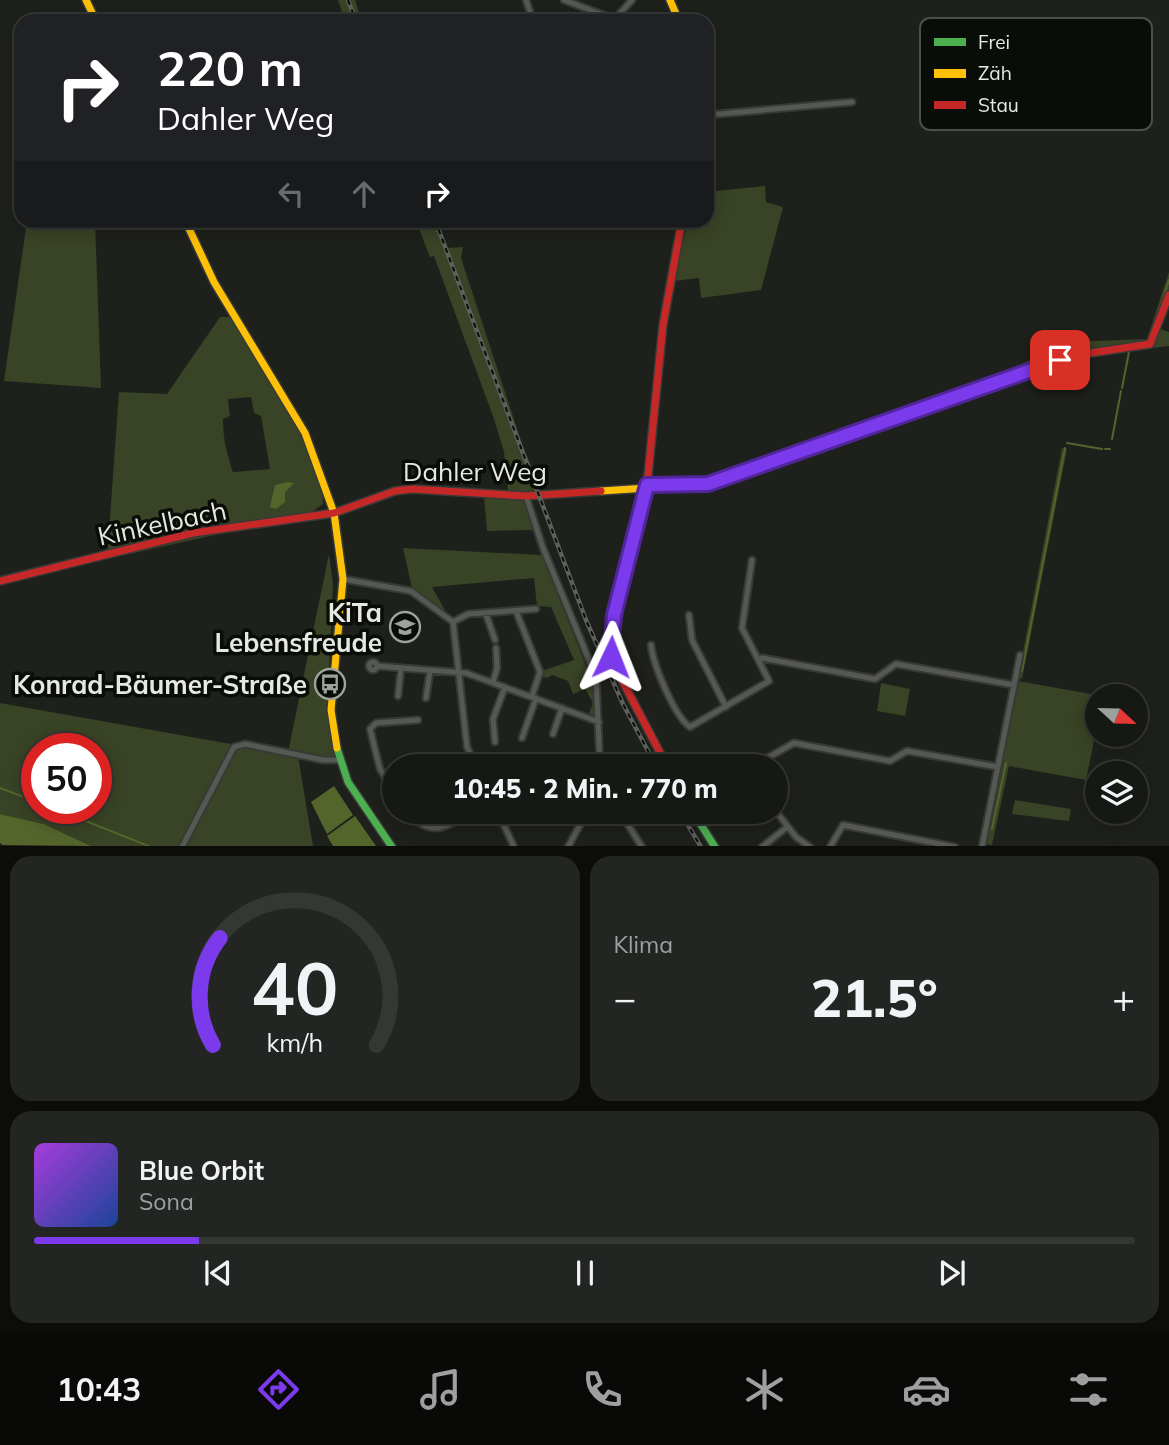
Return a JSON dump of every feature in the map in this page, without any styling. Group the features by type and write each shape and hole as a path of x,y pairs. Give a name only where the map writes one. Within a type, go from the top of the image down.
{"street":[{"path":"564,0 598,14"},
{"path":"619,14 632,0"},
{"path":"714,114 852,102"},
{"path":"189,228 229,309 305,433 321,470 334,513 343,579 331,710 339,760 361,803 392,846"},
{"path":"660,754 640,719 610,650 614,615 647,485 663,325 681,228"},
{"name":"Dahler Weg","path":"334,513 395,491 412,489 526,495 647,485 708,484 1044,365 1077,355 1144,346 1154,338 1169,295"},
{"path":"526,495 543,548 596,677 600,754"},
{"name":"Kinkelbach","path":"0,582 193,534 334,513"},
{"path":"651,645 653,659 685,724 690,727 769,681 742,628 752,560"},
{"path":"343,579 411,591 453,622 467,747 470,754"},
{"path":"453,622 461,616 536,609"},
{"path":"516,611 541,671 522,738"},
{"path":"486,614 495,640"},
{"path":"689,615 692,640 726,707"},
{"path":"493,682 497,668 496,648"},
{"path":"982,846 1020,655"},
{"path":"758,661 762,659 875,679 896,664 1014,685"},
{"path":"377,666 458,672 493,682 599,722"},
{"path":"398,696 401,669"},
{"path":"426,698 430,671"},
{"path":"495,742 493,719 505,687"},
{"path":"553,734 562,708"},
{"path":"382,765 372,746 370,729 376,723 418,720"},
{"path":"774,754 794,743 800,743 890,761 907,751 998,767"},
{"path":"182,846 234,747 245,744 323,761 339,760"},
{"path":"420,824 435,830 452,824"},
{"path":"504,824 514,846"},
{"path":"568,846 580,824"},
{"path":"628,824 642,846"},
{"path":"701,824 715,846"},
{"path":"785,824 810,846"},
{"path":"830,846 842,826 955,846"},
{"path":"762,846 787,827"},
{"path":"902,846 905,837"}],"shaded area":[{"path":"338,0 355,0 360,14 343,14"},
{"path":"765,186 766,202 783,207 761,290 701,298 699,278 674,281 686,228 714,228 714,191"},
{"path":"26,228 95,228 101,388 4,381"},
{"path":"419,228 438,228 445,248 463,247 461,258 523,447 541,488 525,493 508,491 504,452 494,419 434,256 430,257"},
{"path":"1169,272 1169,302 1160,329 1169,332 1169,346 1068,359 1020,381 1022,374 979,389 981,382 1070,342 1147,339"},
{"path":"220,317 230,317 301,435 313,461 323,504 312,512 291,518 107,559 119,392 167,394","holes":["251,397 254,413 261,416 270,469 233,472 223,427 223,419 230,416 228,399"]},
{"path":"1062,448 1067,449 1022,679 1018,678"},
{"path":"294,483 285,492 285,502 276,509 270,507 275,485"},
{"path":"484,496 522,497 536,530 487,531"},
{"path":"403,548 542,555 595,689 596,718 588,716 593,703 585,689 573,694 568,681 552,675 547,678 540,676 542,671 574,660 551,607 537,606 534,578 432,587 447,614 412,588"},
{"path":"329,554 333,584 327,713 337,763 288,752"},
{"path":"1018,681 1085,693 1085,747 1093,747 1090,761 1085,761 1085,780 1009,766 992,845 985,844"},
{"path":"881,683 910,689 905,716 877,711"},
{"path":"0,703 298,756 313,846 91,846 44,824 112,824 112,733 21,733 21,819 0,814"},
{"path":"334,786 353,815 327,834 311,802"},
{"path":"1015,800 1071,809 1069,821 1012,814"},
{"path":"0,814 21,819 21,824 44,824 91,846 3,845 0,843"},
{"path":"355,816 376,846 333,846 327,836"}],"waterway":[{"path":"1158,313 1169,280"},
{"path":"1131,345 1141,342"},
{"path":"1122,388 1129,352"},
{"path":"1112,439 1121,391"},
{"path":"1067,443 1102,449"},
{"path":"1022,671 1065,448"},
{"path":"1105,449 1110,449"},
{"path":"992,829 1006,763"},
{"path":"0,788 21,796"},
{"path":"93,824 148,846"}],"railway":[{"path":"348,0 353,14"},
{"path":"438,228 586,620 623,704 650,754"},
{"path":"687,824 700,846"}],"traffic: fast":[{"path":"337,748 348,782 391,846"},
{"path":"701,824 714,846"}],"traffic: slow":[{"path":"86,0 93,14"},
{"path":"670,0 676,14"},
{"path":"189,228 214,282 305,433 334,513 343,579 331,710 337,748"},
{"path":"601,491 708,484 864,429"}],"traffic: jam":[{"path":"661,754 613,663 610,635 647,485 663,325 681,228"},
{"path":"864,429 1043,365 1077,355 1150,344 1169,295"},
{"path":"0,581 193,533 334,513 395,491 412,489 526,496 601,491"}],"place":[{"name":"KiTa Lebensfreude","path":"405,627"},
{"name":"Konrad-Bäumer-Straße","path":"330,684"}],"route":[{"path":"611,657 610,635 614,615 647,485 708,484 1060,360"}]}
